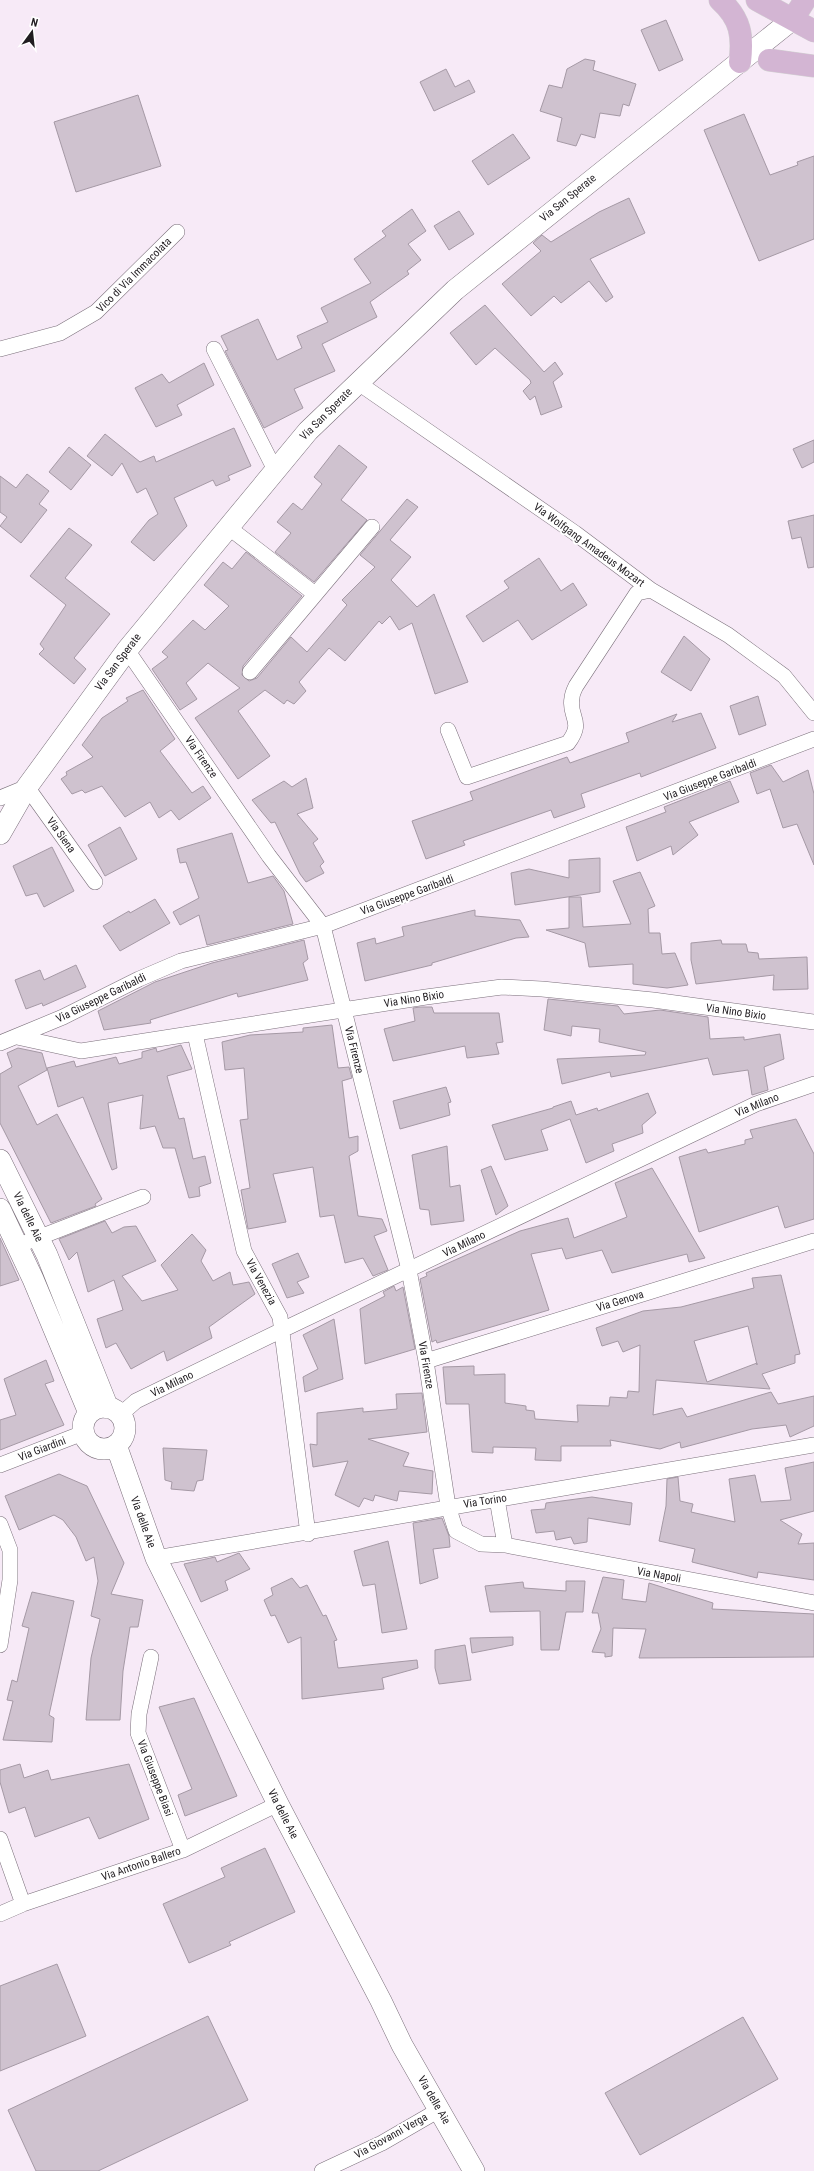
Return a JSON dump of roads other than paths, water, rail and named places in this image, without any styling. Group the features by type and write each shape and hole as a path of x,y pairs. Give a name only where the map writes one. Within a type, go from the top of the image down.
{"main road":[{"path":"720,0 732,11 743,39 736,65"},
{"path":"757,0 814,31"},
{"path":"793,19 805,0"},
{"path":"769,60 814,66"}],"street":[{"name":"Via San Sperate","path":"0,834 26,787 126,650 274,470 308,431 357,382 455,290 793,19"},
{"path":"736,65 769,60 814,58"},
{"name":"Vico di Via Immacolata","path":"0,349 60,333 96,312 177,232"},
{"path":"214,349 274,470"},
{"name":"Via Wolfgang Amadeus Mozart","path":"357,382 575,533 651,590 728,636 784,676 814,713"},
{"path":"228,526 315,594"},
{"path":"250,672 372,527"},
{"path":"448,730 467,777 568,743 575,733 576,721 571,699 576,686 637,593 651,590"},
{"name":"Via Firenze","path":"126,650 270,856 323,926 409,1270 426,1361 448,1506"},
{"name":"Via Giuseppe Garibaldi","path":"0,1043 63,1017 139,979 181,961 323,926 814,739"},
{"path":"0,798 26,787"},
{"name":"Via Siena","path":"26,787 95,882"},
{"name":"Via Nino Bixio","path":"17,1037 81,1051 181,1034 195,1034 426,997 502,987 542,989 653,1000 814,1022"},
{"name":"Via Venezia","path":"195,1034 244,1251 280,1317 280,1330 308,1534"},
{"name":"Via Milano","path":"100,1417 136,1402 280,1330 756,1104 814,1084"},
{"name":"Via delle Aie","path":"0,1160 38,1238 72,1315 100,1417"},
{"path":"17,1246 142,1197"},
{"name":"Via delle Aie","path":"0,1209 100,1417"},
{"name":"Via Genova","path":"426,1361 814,1241"},
{"path":"100,1417 124,1427 124,1434 116,1445 104,1449 97,1448 86,1439 100,1417"},
{"name":"Via Giardini","path":"0,1465 100,1417"},
{"name":"Via delle Aie","path":"116,1445 156,1558 278,1804 381,2001 402,2045 474,2171"},
{"name":"Via Torino","path":"156,1558 308,1534 448,1506 814,1445"},
{"path":"497,1499 505,1545"},
{"name":"Via Napoli","path":"448,1506 456,1531 481,1544 505,1545 814,1603"},
{"path":"0,1524 10,1550 10,1580 0,1645"},
{"name":"Via Giuseppe Biasi","path":"151,1657 139,1714 138,1733 183,1850"},
{"name":"Via Antonio Ballero","path":"0,1914 23,1904 183,1850 278,1804"},
{"path":"0,1839 23,1904"},
{"name":"Via Giovanni Verga","path":"322,2171 382,2143 439,2110"}]}
